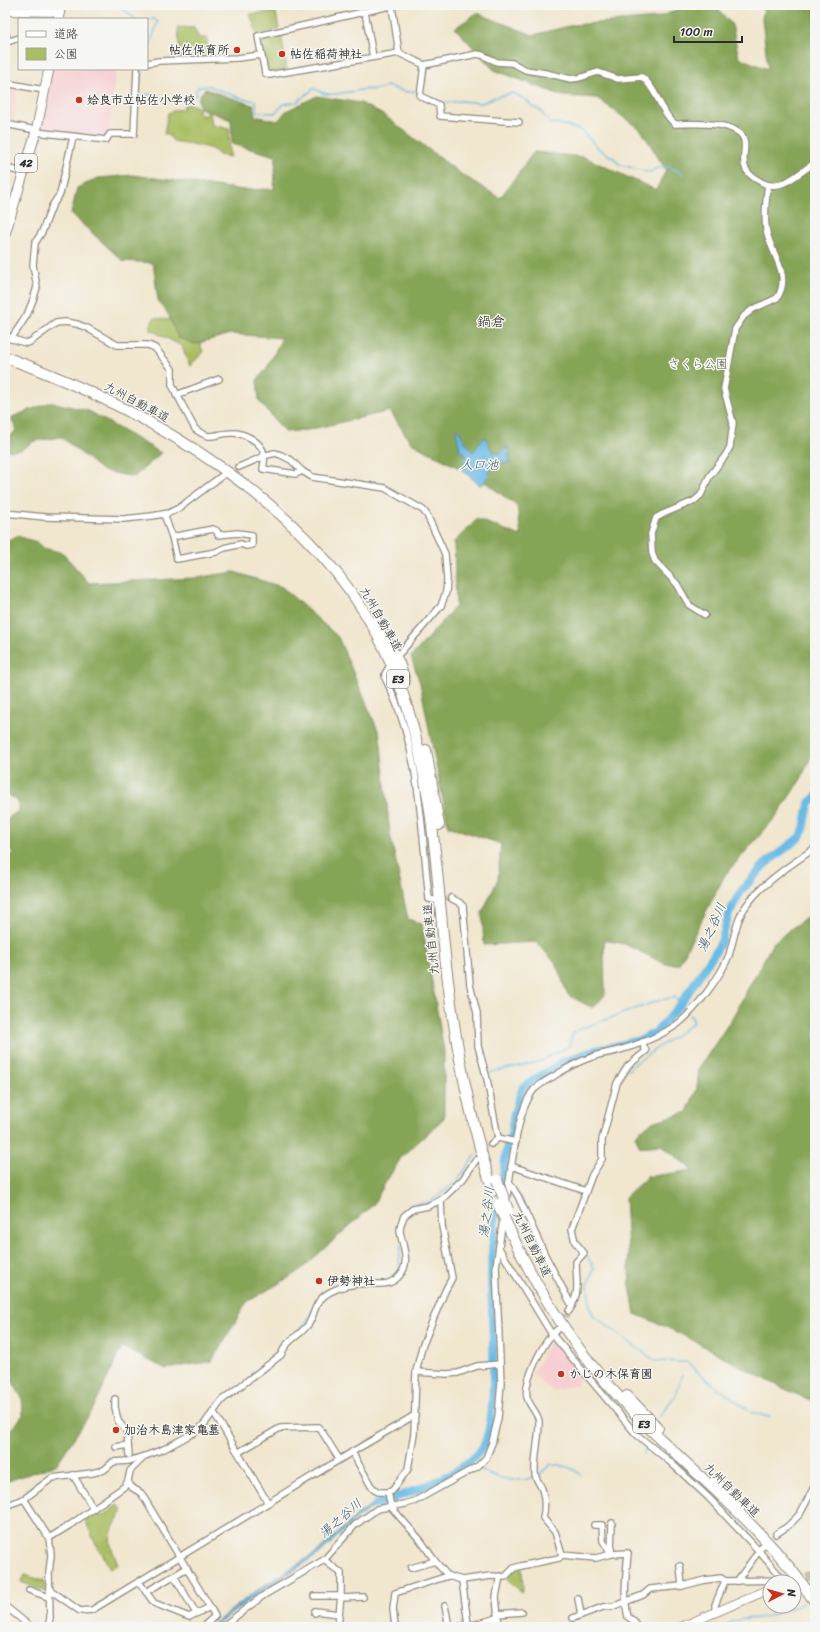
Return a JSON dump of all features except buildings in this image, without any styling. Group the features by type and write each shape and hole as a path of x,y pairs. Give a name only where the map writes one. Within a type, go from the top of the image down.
{"highway":[{"name":"九州自動車道","path":"5,350 93,385 158,420 213,454 264,493 312,535 348,577 378,623 399,663 412,700 427,756 436,806 453,966 464,1045 480,1126 507,1215 530,1272 552,1310 597,1372 641,1421 766,1541 792,1571 815,1602"},
{"name":"九州自動車道","path":"5,357 55,376 128,410 181,441 233,478 284,518 325,560 359,604 386,651 400,684 412,720 432,826 446,966 457,1046 474,1128 493,1191 543,1281 582,1341 602,1368 646,1416 751,1516 776,1542 815,1590"}],"main road":[{"name":"42","path":"5,234 36,131 49,70"}],"street":[{"path":"399,53 393,5 258,36 265,73 269,76 399,53 424,65 477,54 502,64 512,63 526,70 571,79 598,72 618,79 642,78 648,82 669,118 675,124 711,124 738,132 744,141 745,171 768,185 776,186 783,183 815,163"},
{"path":"5,11 60,12"},
{"path":"364,12 373,57"},
{"path":"5,32 10,41 18,38"},
{"path":"148,63 159,61 238,58 262,55"},
{"path":"424,65 420,96 439,105 440,116 519,122"},
{"path":"5,124 73,137 106,140 110,134 134,134 137,70"},
{"path":"5,83 44,90"},
{"path":"73,137 60,194 52,206 42,232 35,243 33,265 37,287 33,300 28,315 8,338 26,343 30,342 56,322 65,322 77,324 87,328 117,345 148,345 158,351 172,369 172,385 195,429 208,436 232,433 244,435 260,446 264,456 263,469 296,474 302,471"},
{"path":"5,168 23,172"},
{"path":"705,615 689,605 677,584 656,561 652,553 651,534 656,518 662,514 694,501 701,495 708,477 725,456 730,447 733,423 724,389 735,329 744,316 753,309 777,298 783,285 782,273 766,228 765,204 768,185"},
{"path":"176,395 219,379"},
{"path":"239,467 270,454 281,455 291,460 302,471 312,476 385,488 423,510 427,515 445,554 447,579 446,592 441,606 400,653"},
{"path":"5,513 44,517 124,519 164,514 179,508 223,475"},
{"path":"164,514 178,559 216,552 224,548 241,544 246,546 252,545 252,535 237,533 218,535 217,531 213,529 172,537"},
{"path":"389,667 385,674 385,678 397,702 412,754 429,899 434,900"},
{"path":"222,1627 264,1595 324,1560 355,1525 377,1509 410,1503 430,1494 450,1481 475,1468 486,1458 491,1447 498,1418 501,1383 496,1267 515,1142 523,1113 533,1090 548,1079 591,1057 617,1051 652,1039 666,1032 686,1016 706,992 725,963 740,917 746,907 759,891 770,881 815,848"},
{"path":"451,898 463,906 470,985 476,1013 478,1046 501,1139"},
{"path":"509,1181 518,1196 570,1308 577,1295 578,1280 576,1262 584,1253 575,1242 572,1229 592,1175 602,1159 602,1140 617,1083 628,1066 646,1051 642,1042"},
{"path":"491,1144 501,1139 515,1142"},
{"path":"5,1506 24,1499 52,1478 92,1474 104,1470 112,1462 145,1456 164,1449 197,1432 222,1400 281,1355 285,1345 307,1326 320,1299 337,1289 358,1283 385,1285 391,1283 401,1275 405,1262 404,1244 400,1230 404,1216 414,1209 428,1206 441,1200 463,1179 476,1160"},
{"path":"511,1166 586,1191"},
{"path":"388,1494 396,1486 408,1469 414,1434 416,1372 422,1347 452,1278 442,1226 441,1200"},
{"path":"499,1248 551,1333 636,1434 669,1461 708,1497 781,1574"},
{"path":"558,1328 551,1333 542,1348 527,1386 527,1396 539,1420 534,1474 536,1481 542,1488 545,1505 543,1518 555,1532 562,1555"},
{"path":"815,1354 815,1362"},
{"path":"416,1372 453,1374 477,1366 499,1364"},
{"path":"115,1399 114,1408 118,1421 127,1432 129,1458"},
{"path":"213,1411 239,1452 268,1503"},
{"path":"49,1589 80,1611 92,1610 415,1415"},
{"path":"239,1452 280,1428 319,1427 340,1460"},
{"path":"116,1447 128,1445"},
{"path":"352,1452 371,1486 378,1492 388,1494"},
{"path":"49,1538 125,1486 128,1481 130,1471 145,1456"},
{"path":"72,1475 93,1508"},
{"path":"128,1481 131,1488 141,1493 210,1607 215,1616 208,1625"},
{"path":"776,1534 788,1526 800,1514 815,1485"},
{"path":"388,1494 391,1506 421,1541 435,1561 448,1576 462,1580 491,1576 505,1577 514,1568 559,1558 562,1555 596,1558 610,1554 628,1553 625,1591 626,1601 628,1617 634,1621 637,1627"},
{"path":"24,1499 49,1538 51,1555 48,1597 50,1618 48,1627"},
{"path":"610,1554 612,1523"},
{"path":"594,1525 602,1525 603,1541 610,1554"},
{"path":"737,1581 758,1550 764,1544"},
{"path":"324,1560 341,1573 341,1596 338,1627"},
{"path":"411,1568 435,1561"},
{"path":"680,1566 682,1586"},
{"path":"146,1592 187,1568"},
{"path":"174,1576 196,1613"},
{"path":"395,1627 395,1593 448,1576"},
{"path":"499,1627 496,1598 500,1576"},
{"path":"573,1618 603,1607 614,1606 644,1594 650,1589 682,1586 705,1580 721,1578 725,1581 762,1581"},
{"path":"462,1580 468,1624"},
{"path":"715,1612 715,1605 725,1581"},
{"path":"139,1582 154,1602 189,1617 210,1607"},
{"path":"29,1590 48,1597"},
{"path":"680,1627 762,1592"},
{"path":"341,1596 354,1594"},
{"path":"314,1596 363,1597"},
{"path":"578,1598 581,1615"},
{"path":"5,1606 31,1627 36,1627"},
{"path":"445,1606 449,1627"},
{"path":"315,1613 316,1611 339,1614"},
{"path":"456,1627 468,1624 472,1625 498,1616 522,1612"}],"shaded area":[{"name":"姶良市立帖佐小学校","path":"52,70 116,70 109,133 106,138 40,131"},
{"path":"5,84 18,86 13,120 11,122 5,122"},
{"path":"551,1338 580,1370 577,1385 552,1391 533,1374"}],"green space":[{"name":"さくら公園","path":"689,5 715,5 732,25 739,58 768,69 762,19 764,5 815,5 815,748 801,779 775,818 725,875 679,964 665,964 625,944 604,940 605,995 593,1008 568,995 555,962 535,942 484,945 482,913 498,879 501,844 448,826 420,683 411,657 456,606 454,542 477,519 521,536 517,506 482,480 411,443 390,411 308,430 285,432 259,401 257,380 267,368 282,338 230,334 196,344 178,338 168,314 158,300 153,263 123,261 71,214 77,188 98,178 133,175 244,190 274,189 276,156 232,144 231,120 200,108 199,98 205,89 253,105 255,116 278,121 286,111 317,96 361,103 385,116 461,174 500,198 534,152 584,157 656,190 666,170 641,130 597,98 563,96 494,70 455,28 477,13 533,35 573,25 657,18"},
{"path":"276,12 279,30 257,34 250,14"},
{"path":"178,27 194,28 199,38 207,38 208,57 180,58"},
{"path":"281,34 287,70 268,73 266,71 260,37"},
{"path":"190,104 198,107 199,114 206,116 207,112 210,112 212,125 229,129 230,157 219,155 211,149 198,145 173,141 168,134 164,134 168,113 183,109 184,105"},
{"path":"154,318 181,321 194,327 203,352 190,366 182,346 149,329"},
{"path":"51,402 89,411 161,453 134,477 103,471 61,437 34,441 21,450 9,451 5,444 5,439 11,436 17,429 12,421 12,417"},
{"path":"17,536 37,542 44,548 63,553 89,583 195,578 234,572 282,587 338,637 380,735 390,834 408,919 422,924 444,1051 444,1118 401,1158 374,1204 297,1273 247,1302 212,1361 166,1369 122,1347 92,1411 56,1465 5,1482 5,1434 23,1415 22,1398 10,1377 5,1361 5,859 8,859 13,852 5,845 5,824 9,817 19,811 17,800 5,793 5,541"},
{"path":"815,913 815,1402 769,1381 681,1334 635,1314 630,1286 625,1197 647,1177 693,1170 661,1145 640,1147 635,1135 652,1122 687,1112 697,1088 699,1068 731,1020 773,943 805,918"},
{"path":"118,1505 123,1511 111,1532 110,1537 118,1565 110,1569 102,1553 98,1550 84,1517 94,1510 98,1516 102,1516"},
{"path":"522,1568 523,1591 520,1592 517,1587 507,1580 509,1575 517,1569"},
{"path":"24,1575 44,1581 46,1592 21,1582"}],"water":[{"name":"人口池","path":"457,428 473,452 485,437 493,453 500,453 508,447 510,463 497,461 492,465 489,475 483,484 480,485 460,468 460,466 464,466 466,463 464,459 466,457 465,453 460,451 456,431"},
{"path":"386,1499 387,1502 375,1506 358,1517 319,1554 255,1596 213,1627 210,1627 253,1593 317,1552 359,1513 374,1503"}],"waterway":[{"path":"119,5 134,18"},
{"path":"148,19 154,19 158,22 148,49"},
{"path":"139,89 143,70"},
{"path":"138,93 141,95 154,94 172,102 196,95 196,90 198,87 209,86 243,99 256,101 256,111 275,113 284,104 297,102 313,89 325,94 373,90 387,86 406,92 417,91"},
{"path":"425,95 442,103 461,101 482,103 496,97 513,93 541,111 550,124 556,123 581,130 598,148 615,159 619,164 646,172 667,167 675,169 683,174"},
{"name":"湯之谷川","path":"501,1191 507,1145 513,1130 512,1124 514,1113 523,1087 562,1062 592,1051 641,1040 656,1032 681,1003 717,949 721,942 729,914 742,890 764,865 800,837 804,829 809,804 815,797"},
{"path":"488,1074 491,1072 539,1062 569,1046 573,1033 577,1030 660,1000 675,997 686,1012"},
{"path":"628,1070 637,1062 692,1024 693,1019 689,1015"},
{"path":"458,1180 476,1154"},
{"path":"401,1216 412,1204 430,1202 455,1183"},
{"name":"湯之谷川","path":"376,1504 418,1490 446,1477 471,1461 480,1451 487,1438 491,1419 493,1395 491,1268 498,1202"},
{"path":"388,1280 398,1273 401,1245"},
{"path":"586,1254 594,1268 588,1285 590,1308 594,1316 655,1361 687,1362 706,1379 751,1412 770,1417"},
{"path":"359,1281 385,1281"},
{"path":"279,1353 282,1345 306,1323 311,1312"},
{"path":"252,1374 262,1366"},
{"path":"660,1416 676,1394 682,1375"},
{"path":"644,1454 646,1447"},
{"path":"104,1466 109,1458 120,1459"},
{"name":"湯之谷川","path":"469,1463 472,1466"},
{"path":"538,1476 551,1464 567,1467 581,1475"},
{"path":"480,1469 506,1479 520,1480 534,1477"},
{"path":"17,1499 45,1476 62,1470 80,1472"},
{"path":"725,1627 734,1621 769,1616 803,1603"}],"tunnel":[{"path":"561,1324 569,1311"},
{"path":"802,1579 815,1575"}],"place":[{"name":"帖佐保育所","path":"237,50"},
{"name":"帖佐稲荷神社","path":"282,54"},
{"name":"姶良市立帖佐小学校","path":"79,100"},
{"name":"伊勢神社","path":"319,1281"},
{"name":"かじの木保育園","path":"561,1374"},
{"name":"加治木島津家亀墓","path":"116,1430"}],"district":[{"name":"鍋倉","path":"491,321"}]}
